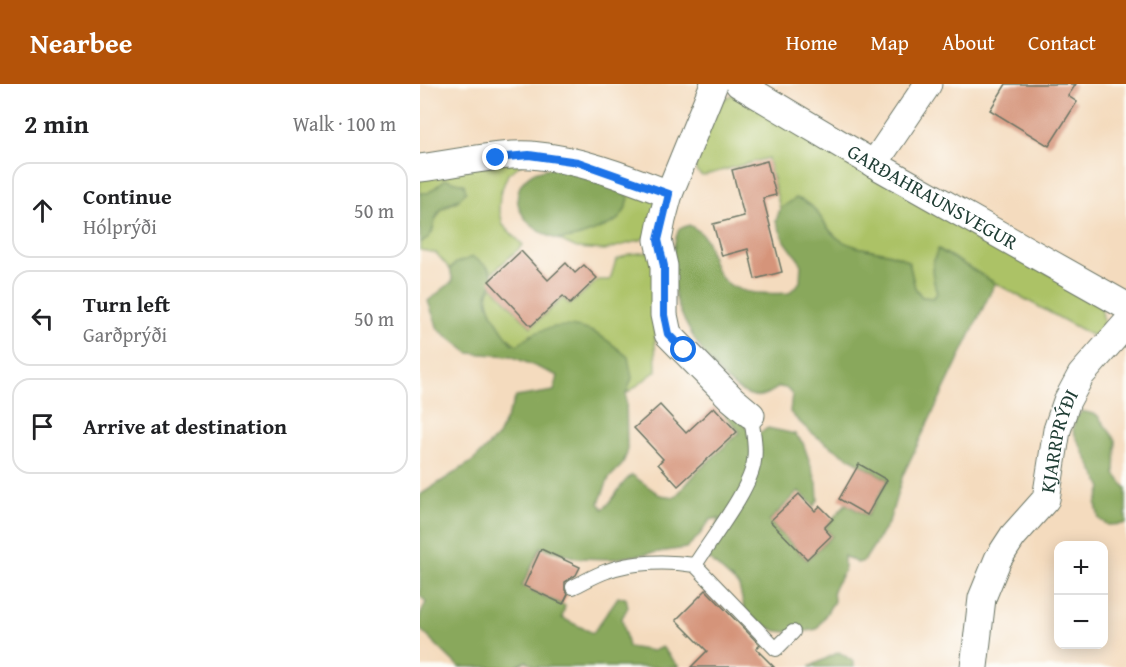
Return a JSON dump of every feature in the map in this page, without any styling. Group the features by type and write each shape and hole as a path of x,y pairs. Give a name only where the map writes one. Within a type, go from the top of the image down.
{"street":[{"path":"714,84 669,194 658,240 664,266 664,306 668,334 732,399 751,415"},
{"name":"GARÐAHRAUNSVEGUR","path":"739,84 874,164 1126,306"},
{"path":"874,164 928,84"},
{"path":"420,168 479,159 529,155 578,162 669,194"},
{"name":"KJARRPRÝÐI","path":"974,667 982,598 998,559 1013,536 1047,499 1057,430 1067,401 1081,375 1126,324"}],"lane":[{"path":"695,565 746,487 752,473 755,453 751,415"},
{"path":"573,587 607,571 626,566 676,563 695,565 776,649 792,632"}],"green space":[{"path":"733,94 1100,303 1105,326 1093,336 995,283 939,249 932,270 937,293 934,298 922,297 915,288 909,262 892,254 856,247 839,239 828,229 816,211 804,201 796,198 780,209 768,158 702,176 696,171 695,165 716,103"},
{"path":"527,160 508,174 500,194 499,208 503,225 523,245 492,273 487,266 456,263 450,269 436,253 420,250 420,242 442,209 459,200 420,193 420,167"},
{"path":"560,166 621,184 629,198 622,215 605,226 568,239 548,236 536,229 528,222 519,206 517,197 519,189 524,180 533,173"},
{"path":"446,179 464,184 466,192 442,208 436,217 430,235 420,242 420,193 428,193"},
{"path":"621,184 657,202 652,230 641,240 605,250 577,248 557,239 580,236"},
{"path":"796,198 811,206 828,229 839,239 856,247 892,254 909,262 915,288 922,297 933,298 937,293 932,270 938,249 995,283 903,475 889,522 864,561 857,563 844,556 844,571 833,590 834,601 817,629 796,633 777,631 759,623 745,611 739,586 707,557 719,518 710,520 698,537 686,548 612,559 577,558 541,547 522,586 565,606 562,618 593,633 618,597 626,598 628,607 622,618 628,647 653,651 662,647 679,667 535,667 526,661 515,667 459,667 420,629 420,616 426,602 420,596 420,495 473,461 498,436 516,397 554,391 558,376 511,356 469,353 438,329 428,301 453,281 450,269 456,263 473,257 490,270 492,277 487,295 488,301 496,320 511,343 518,345 535,333 554,327 573,327 598,334 628,357 632,378 626,394 627,453 622,465 609,478 599,503 603,509 632,475 660,495 675,497 698,471 740,432 721,410 721,400 754,436 768,428 795,434 803,443 817,483 818,500 814,506 799,491 769,521 807,560 832,536 825,528 846,504 867,516 888,480 836,450 800,423 790,412 792,394 786,388 779,387 767,394 754,396 741,391 729,382 705,355 686,325 674,290 672,263 674,245 679,229 689,225 705,238 715,267 728,284 747,292 789,293 800,282 801,263 784,240 776,221 780,209"},
{"path":"651,252 662,267 655,339 656,371 626,394 632,378 531,334 518,345 513,342 503,331 490,307 488,294 491,285 531,327 563,298 570,305 598,280 610,280 616,260 629,254"},
{"path":"1082,411 1097,415 1116,440 1115,474 1126,488 1126,524 1108,525 1099,519 1096,504 1102,488 1073,431 1075,419"},
{"path":"839,652 854,662 854,667 809,667"}],"building":[{"path":"1006,84 1076,84 1068,96 1077,102 1049,146 990,110"},
{"path":"767,161 776,195 763,198 782,272 755,279 748,249 722,256 713,224 744,216 732,170"},
{"path":"521,251 548,280 566,263 575,273 584,265 597,278 570,304 563,296 531,326 489,281"},
{"path":"660,405 686,433 714,407 737,432 678,486 658,464 663,459 634,428"},
{"path":"859,464 887,480 867,515 839,499"},
{"path":"799,494 815,511 820,506 833,519 824,528 831,536 807,559 770,521"},
{"path":"541,549 580,567 576,575 565,582 565,590 568,594 563,604 524,586"},
{"path":"706,590 760,645 756,649 774,667 691,667 707,651 676,620"}],"route":[{"path":"496,158 529,155 578,162 669,194 658,240 664,266 664,315 668,334 684,350"}]}
